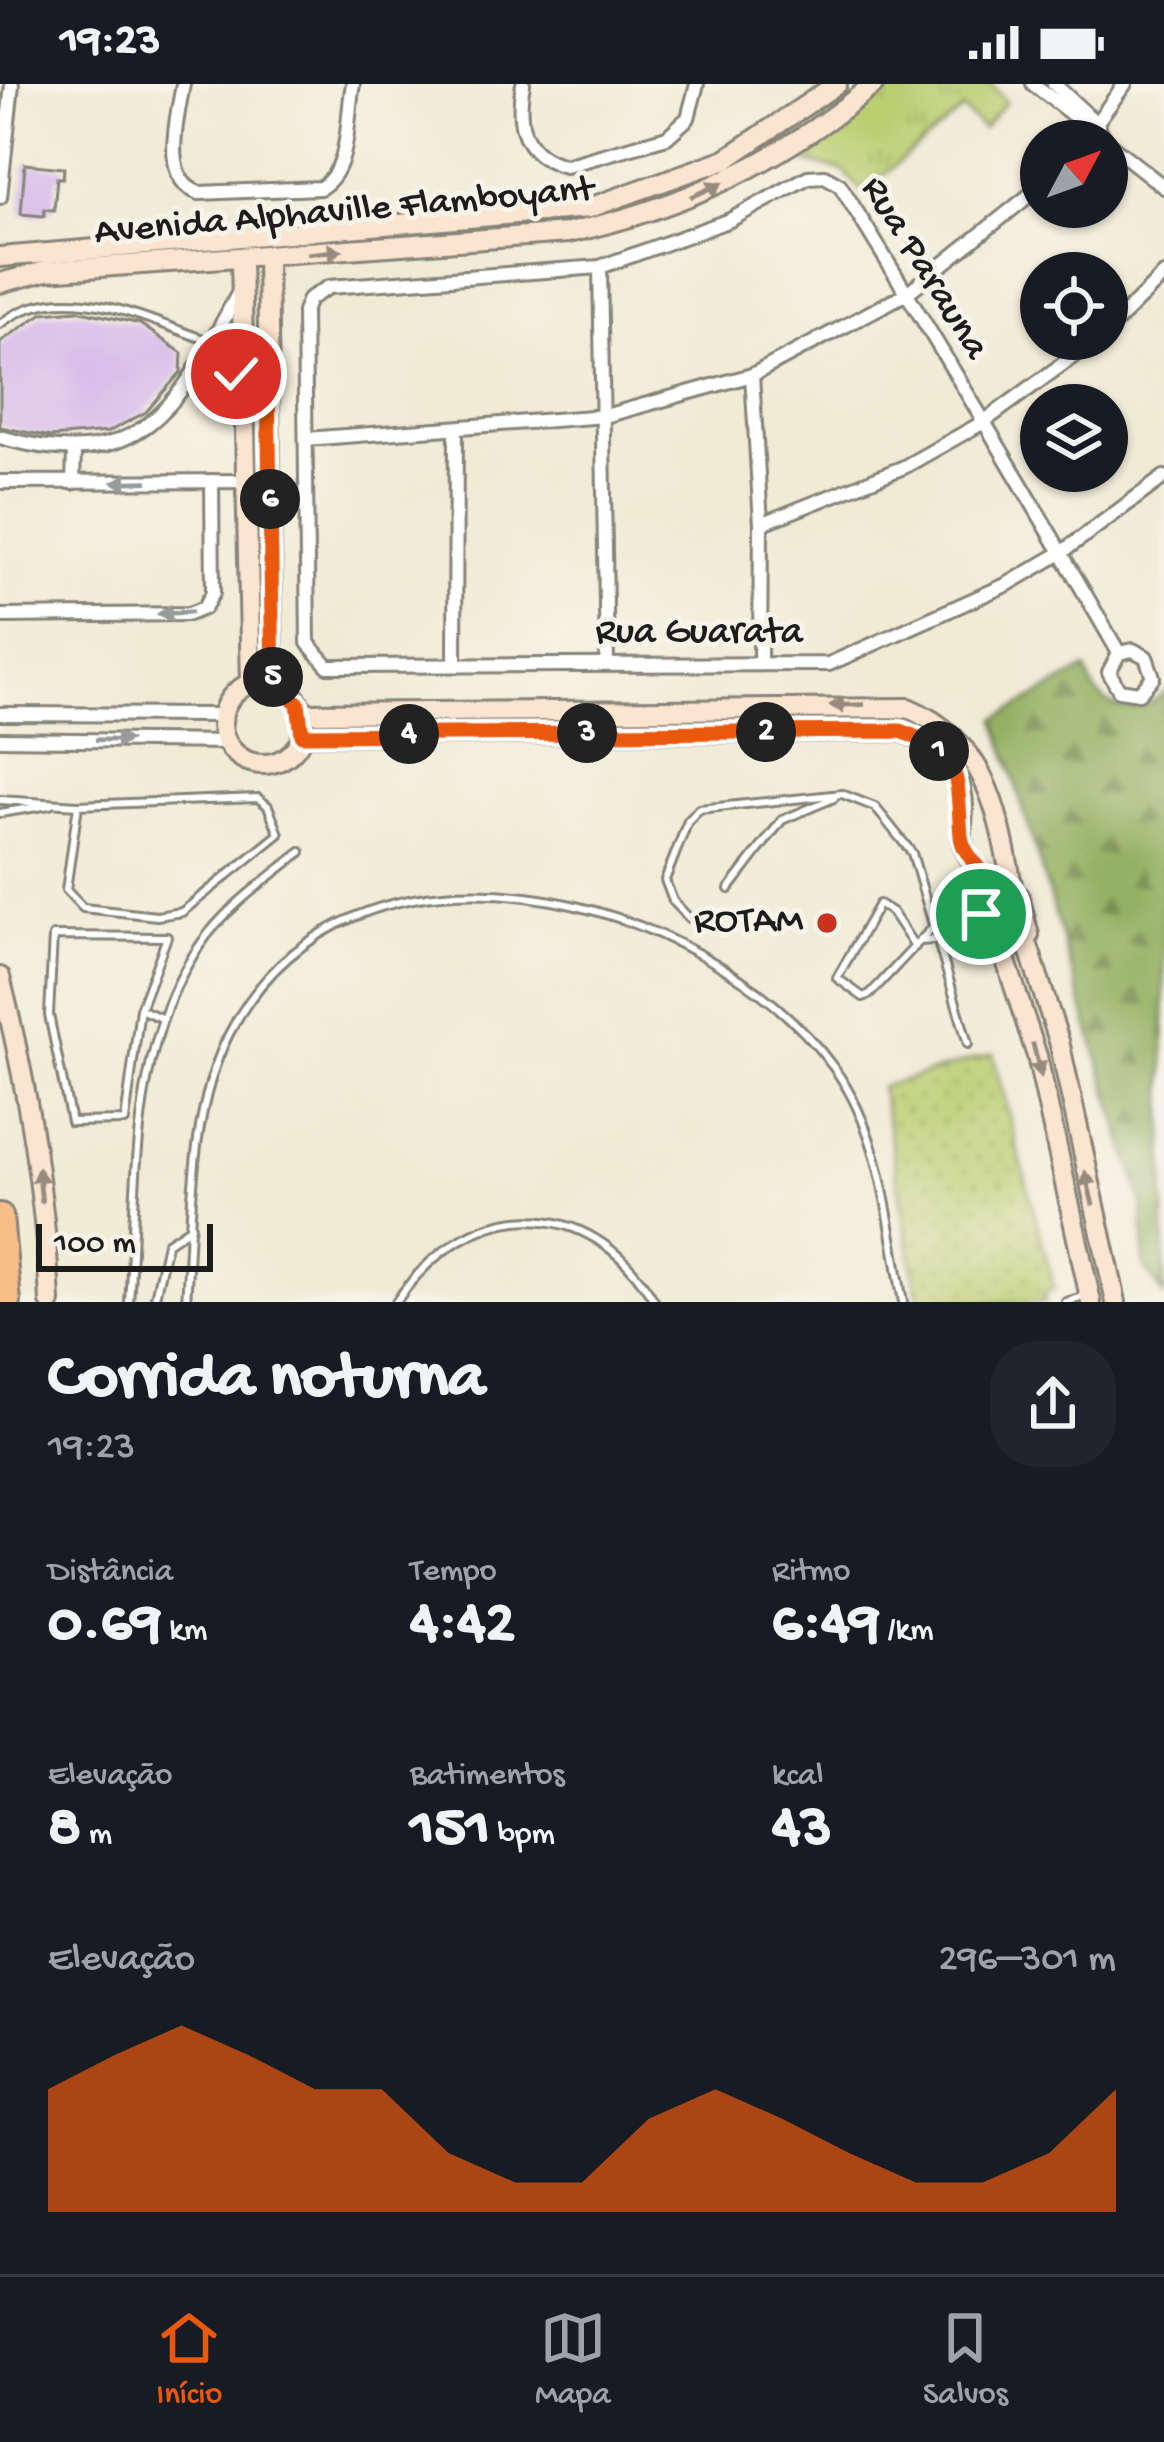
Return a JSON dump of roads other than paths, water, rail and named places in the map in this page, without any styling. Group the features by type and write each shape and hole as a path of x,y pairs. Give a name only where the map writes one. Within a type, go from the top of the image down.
{"highway":[{"path":"0,1216 8,1302"}],"street":[{"path":"0,197 12,84"},
{"path":"183,84 175,154 176,171 188,189 320,188 338,171 353,84"},
{"path":"523,84 519,126 525,139 549,162 565,166 667,137 688,118 697,84"},
{"name":"Avenida Alphaville Flamboyant","path":"0,283 46,272 267,258 590,208 643,193 726,159 837,84"},
{"name":"Avenida Alphaville Flamboyant","path":"0,257 393,235 568,233 630,220 773,159 874,84"},
{"path":"1033,84 1075,120"},
{"path":"1054,84 1080,120"},
{"path":"1099,120 1125,84"},
{"path":"1128,158 1164,187"},
{"name":"Rua Parauna","path":"306,439 304,312 309,299 329,287 600,267 730,220 808,177 825,176 840,185 907,292 1119,653"},
{"path":"306,439 605,416 752,375 907,292 1020,203"},
{"path":"267,258 273,683"},
{"path":"241,260 250,684"},
{"path":"600,267 607,663"},
{"path":"1128,310 1164,275"},
{"path":"0,437 48,451 74,450 95,448 140,429 196,376 241,287"},
{"path":"761,524 904,467 982,423 1068,360"},
{"path":"196,376 222,370 268,379"},
{"path":"752,375 761,524 760,662"},
{"path":"455,428 455,665"},
{"name":"Rua Guarata","path":"306,439 308,644 328,665 829,664 916,629 1061,553 1164,477"},
{"path":"74,450 74,483"},
{"path":"0,616 189,614 204,608 212,593 212,481"},
{"path":"0,482 270,481"},
{"path":"273,683 292,694 303,713 302,735 286,758 274,764 246,761 226,742 222,715 232,695 250,684 273,683"},
{"path":"303,713 908,708 961,739 977,760 1003,837 1013,890 1024,908 1026,940 1059,1041 1116,1302"},
{"path":"0,714 222,715"},
{"path":"302,735 901,731 941,752 957,776 963,801 961,837 987,883 984,900 996,944 1037,1056 1090,1299"},
{"path":"0,739 226,742"},
{"path":"984,900 1013,890"},
{"path":"996,944 1026,940"},
{"path":"0,977 22,1065 37,1158 50,1302"}],"lane":[{"path":"0,324 22,307 98,303 212,342"},
{"path":"729,889 782,820 842,794"},
{"path":"689,918 673,901 665,880 688,821 699,809 842,794 875,807 912,853 968,1044"},
{"path":"56,803 2,812 1,800 56,803 78,805 258,798 268,806 279,834 182,912 157,916 83,908 65,890 78,805"},
{"path":"128,1302 145,1088 163,1019 185,970 219,921 301,852"},
{"path":"186,1302 191,1227 213,1074 230,1034 266,980 315,937 368,908 427,893 502,894 583,910 668,942 745,987 806,1036 842,1079 867,1129 903,1302"},
{"path":"918,944 879,904 837,977 863,997 918,944 933,927 984,900"},
{"path":"918,944 964,935 996,944"},
{"path":"53,936 167,937 140,1009 125,1121 71,1122 49,1015 53,936"},
{"path":"140,1009 163,1019"},
{"path":"396,1302 424,1268 453,1246 502,1226 545,1220 573,1225 610,1244 655,1302"},
{"path":"154,1302 166,1243 191,1227"},
{"path":"1066,1302 1090,1299"}],"place":[{"name":"ROTAM","path":"827,923"}]}
